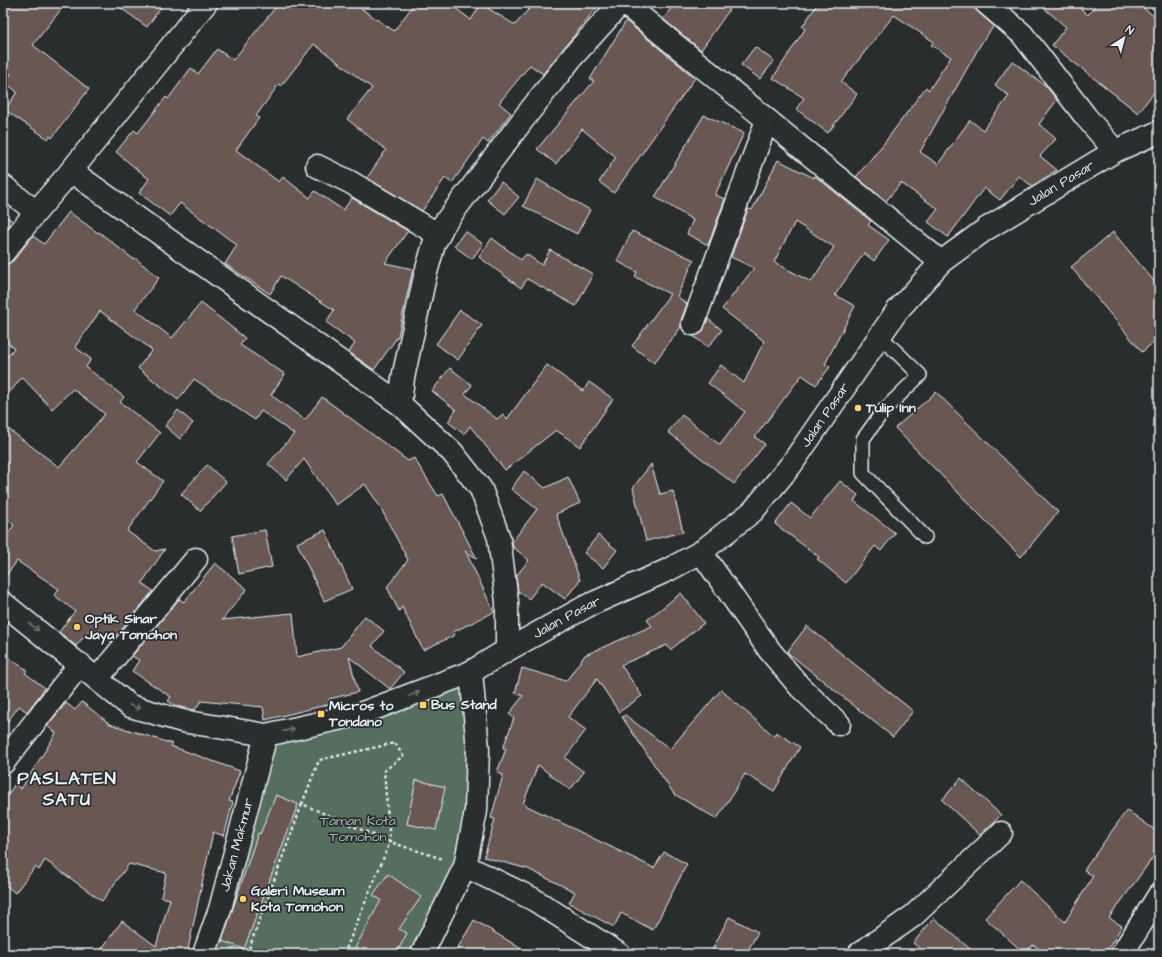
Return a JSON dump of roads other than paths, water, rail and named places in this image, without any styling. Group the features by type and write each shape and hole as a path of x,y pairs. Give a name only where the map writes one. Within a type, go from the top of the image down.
{"street":[{"path":"3,253 206,3"},
{"path":"400,404 403,378 425,276 434,244 444,224 524,116 573,56 621,3"},
{"path":"624,3 941,262"},
{"path":"986,3 1022,34 1086,117 1115,151"},
{"path":"693,324 767,120"},
{"name":"Jalan Pasar","path":"266,735 360,714 471,672 586,606 668,570 701,552 752,511 791,465 898,311 941,262 986,229 1115,151 1159,132"},
{"path":"317,166 350,182 439,235"},
{"path":"71,171 400,404 452,452 482,490 498,538 507,602 507,650"},
{"path":"3,186 36,212"},
{"path":"701,552 770,651 800,686 839,724"},
{"path":"97,679 196,559"},
{"path":"3,603 130,706 182,721 266,735"},
{"path":"3,763 80,664"},
{"path":"422,954 465,866 476,811 478,749 471,672"},
{"name":"Jakan Makmur","path":"204,954 220,909 266,735"},
{"path":"859,954 913,916 1001,834"},
{"path":"465,866 533,899 619,954"},
{"path":"1122,954 1159,895"}],"lane":[{"path":"880,336 920,375 884,410 863,439 863,473 925,537"}],"place":[{"name":"Tulip Inn","path":"858,408"},
{"name":"Optik Sinar Jaya Tomohon","path":"77,627"},
{"name":"Bus Stand","path":"423,705"},
{"name":"Micros to Tondano","path":"321,714"},
{"name":"Galeri Museum Kota Tomohon","path":"243,899"}],"district":[{"name":"PASLATEN SATU","path":"67,788"}],"park label":[{"name":"Taman Kota Tomohon","path":"358,830"}]}
